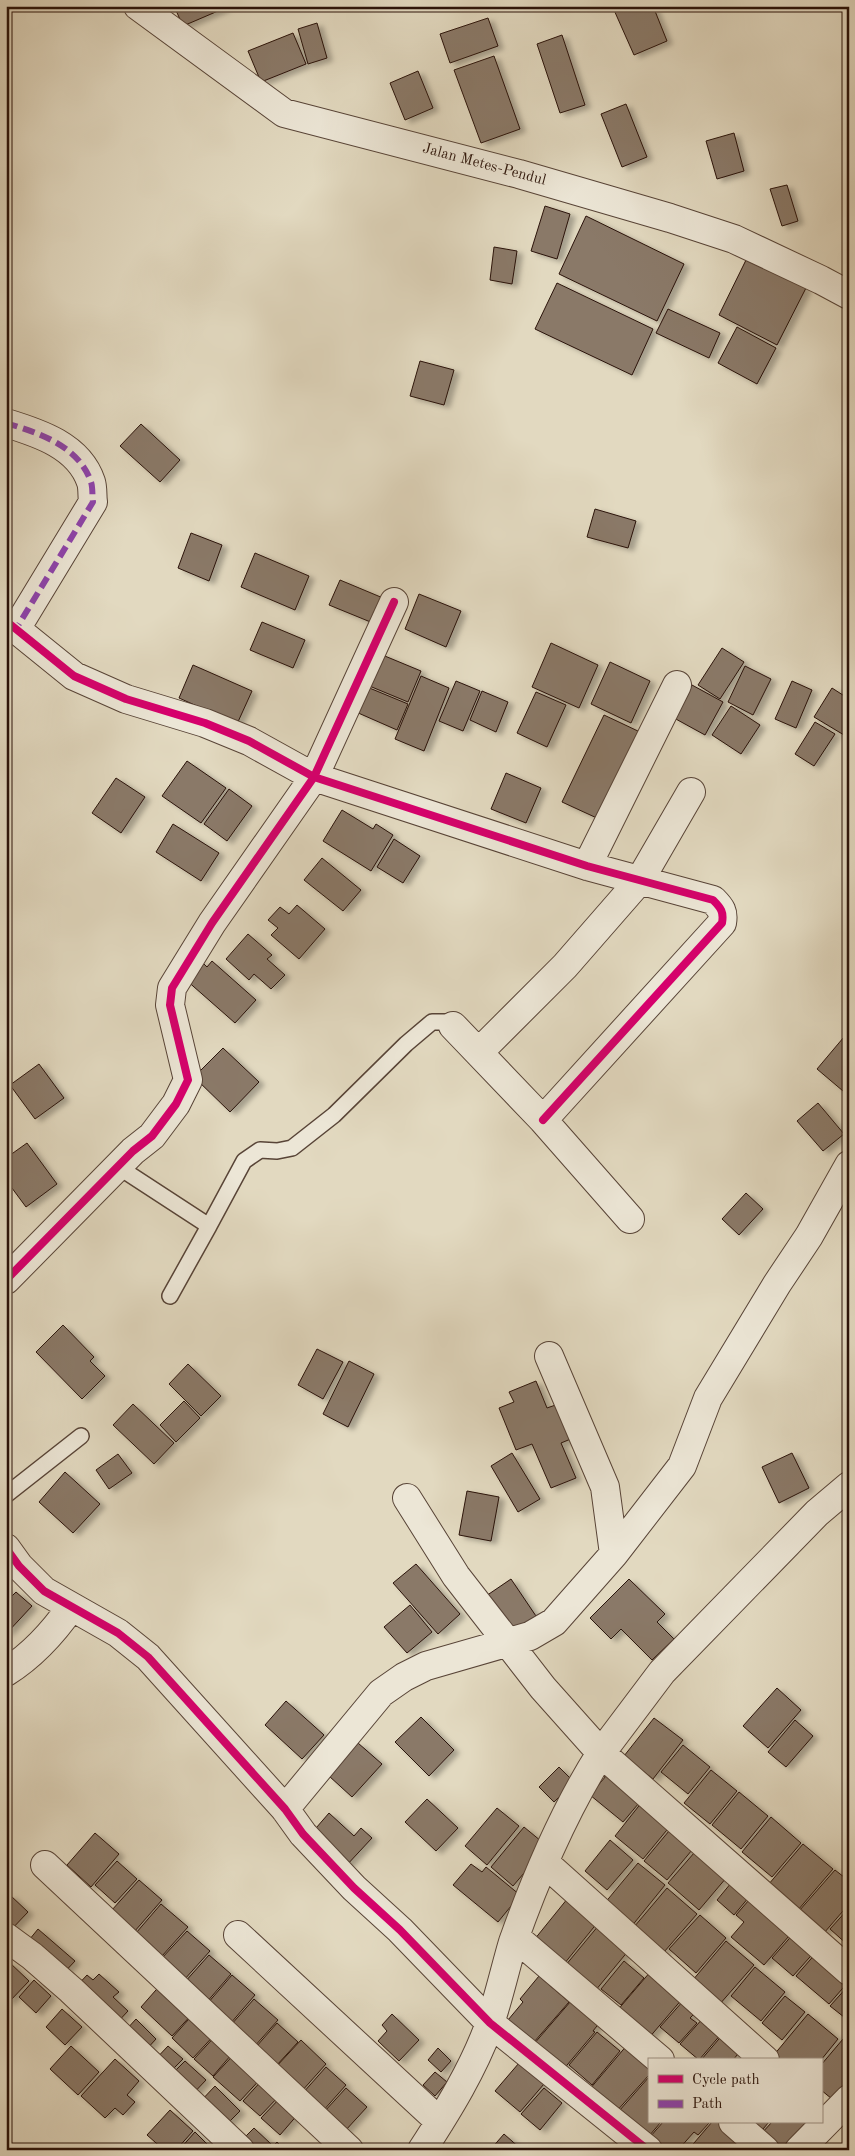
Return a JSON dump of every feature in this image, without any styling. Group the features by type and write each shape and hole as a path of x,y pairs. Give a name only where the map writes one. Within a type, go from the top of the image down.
{"street":[{"name":"Jalan Metes-Pendul","path":"138,6 284,113 519,174 670,218 734,239 849,295"},
{"path":"6,423 46,435 78,459 92,483 93,502 11,625 74,676 126,700 205,723 249,741 314,777 587,866 713,900 721,908 722,922 543,1120"},
{"path":"6,1280 132,1151 152,1136 176,1104 188,1080 170,1005 172,988 212,924 314,777 394,602"},
{"path":"587,866 677,685"},
{"path":"479,1052 565,966 640,880 691,792"},
{"path":"453,1026 543,1120 630,1219"},
{"path":"285,1810 381,1693 404,1677 426,1666 530,1636 554,1622 614,1554 682,1466 708,1398 777,1284 809,1236 849,1165"},
{"path":"549,1356 606,1487 614,1554"},
{"path":"422,2150 462,2086 490,2023 516,1937 545,1863 585,1778 601,1753 662,1672 817,1513 849,1486"},
{"path":"407,1498 456,1576 543,1688 601,1753 849,1971"},
{"path":"6,1548 19,1566 44,1592 118,1633 148,1657 285,1810 303,1834 354,1888 400,1930 490,2023 648,2150"},
{"path":"6,1672 26,1660 56,1630 71,1607"},
{"path":"545,1863 763,2058"},
{"path":"45,1865 349,2150"},
{"path":"238,1935 440,2122"},
{"path":"6,1937 32,1956 71,1990 240,2150"},
{"path":"516,1937 658,2058"},
{"path":"822,2122 833,2109"},
{"path":"735,2124 765,2150"},
{"path":"799,2150 821,2124"}],"lane":[{"path":"170,1296 244,1161 260,1150 277,1151 292,1148 334,1115 406,1044 432,1022 445,1022 453,1026"},
{"path":"117,1166 209,1226"},
{"path":"6,1495 82,1436"}],"building":[{"path":"174,6 224,6 225,8 183,26"},
{"path":"622,6 653,6 667,41 634,55 614,10"},
{"path":"488,18 498,46 450,63 440,34"},
{"path":"317,23 327,58 308,64 298,29"},
{"path":"293,33 306,64 261,82 248,51"},
{"path":"562,35 585,105 560,113 537,44"},
{"path":"494,56 520,129 481,143 454,70"},
{"path":"418,71 433,108 405,120 390,83"},
{"path":"626,104 647,157 622,167 601,114"},
{"path":"734,133 744,171 717,179 706,141"},
{"path":"787,185 798,221 782,226 770,189"},
{"path":"545,206 570,214 557,259 531,251"},
{"path":"586,216 684,264 657,321 559,274"},
{"path":"494,247 517,251 512,284 490,280"},
{"path":"747,258 806,288 777,345 719,315"},
{"path":"557,283 653,329 632,375 535,329"},
{"path":"668,309 720,333 709,358 656,333"},
{"path":"737,327 776,348 757,384 718,363"},
{"path":"420,361 454,370 444,405 410,396"},
{"path":"141,424 180,460 160,482 120,446"},
{"path":"595,509 636,521 628,548 587,537"},
{"path":"191,533 222,545 209,581 178,568"},
{"path":"255,553 309,576 295,610 241,587"},
{"path":"340,580 383,598 373,623 329,605"},
{"path":"419,594 461,611 446,647 405,629"},
{"path":"262,622 305,640 293,668 250,650"},
{"path":"551,643 598,665 579,708 532,687"},
{"path":"722,648 744,662 720,699 698,685"},
{"path":"380,654 421,671 408,702 367,685"},
{"path":"610,662 650,681 631,723 591,704"},
{"path":"193,665 252,691 237,724 179,698"},
{"path":"745,666 771,679 753,715 728,702"},
{"path":"421,676 449,688 424,751 395,739"},
{"path":"456,681 480,691 463,731 439,721"},
{"path":"792,681 812,690 796,728 775,719"},
{"path":"692,685 723,702 705,735 674,718"},
{"path":"367,687 408,704 397,730 356,712"},
{"path":"832,688 849,699 849,738 814,717"},
{"path":"482,691 508,702 496,732 470,720"},
{"path":"536,692 566,705 547,747 517,733"},
{"path":"731,706 760,725 741,754 712,735"},
{"path":"604,715 640,732 599,819 562,802"},
{"path":"815,722 835,734 814,766 795,754"},
{"path":"187,761 226,788 201,823 162,796"},
{"path":"506,773 541,788 526,823 491,809"},
{"path":"116,778 145,797 121,833 92,813"},
{"path":"229,789 252,806 227,841 204,824"},
{"path":"342,810 373,829 376,824 393,835 371,871 323,841"},
{"path":"173,824 219,853 201,881 156,852"},
{"path":"394,839 420,856 403,883 377,867"},
{"path":"322,858 361,890 343,911 304,880"},
{"path":"297,905 325,929 299,959 271,935 278,928 268,920 280,907 289,914"},
{"path":"248,934 272,955 267,959 285,975 271,989 254,974 249,980 226,959"},
{"path":"201,961 207,967 212,961 256,1000 235,1023 185,979"},
{"path":"849,1031 849,1083 843,1091 817,1069"},
{"path":"223,1048 259,1082 230,1112 194,1077"},
{"path":"39,1064 64,1098 35,1119 10,1085"},
{"path":"818,1103 844,1134 823,1151 797,1121"},
{"path":"27,1143 57,1184 26,1207 6,1180 6,1158"},
{"path":"746,1193 763,1209 739,1235 722,1219"},
{"path":"63,1325 94,1357 90,1361 105,1376 82,1399 36,1352"},
{"path":"317,1349 343,1362 323,1399 298,1385"},
{"path":"349,1361 374,1374 348,1427 323,1414"},
{"path":"188,1364 221,1396 201,1416 169,1384"},
{"path":"536,1381 547,1408 564,1402 578,1436 561,1443 576,1478 551,1488 532,1444 516,1450 499,1408 514,1402 509,1392"},
{"path":"184,1401 200,1418 176,1442 160,1425"},
{"path":"133,1404 174,1443 154,1464 113,1425"},
{"path":"512,1453 540,1499 518,1512 491,1466"},
{"path":"792,1453 809,1488 779,1503 762,1467"},
{"path":"118,1454 132,1473 109,1489 96,1470"},
{"path":"65,1472 100,1504 73,1533 39,1502"},
{"path":"467,1491 499,1497 491,1541 459,1535"},
{"path":"416,1564 460,1614 438,1634 393,1583"},
{"path":"511,1579 538,1619 513,1636 486,1596"},
{"path":"629,1579 665,1614 657,1622 674,1639 652,1660 621,1629 611,1639 590,1618"},
{"path":"6,1588 12,1593 6,1599"},
{"path":"16,1592 32,1606 6,1634 6,1602"},
{"path":"410,1605 432,1632 407,1653 384,1627"},
{"path":"777,1688 801,1710 768,1748 743,1726"},
{"path":"286,1701 324,1735 302,1759 265,1725"},
{"path":"421,1717 454,1750 429,1776 395,1742"},
{"path":"654,1718 683,1740 653,1779 624,1756"},
{"path":"795,1720 813,1736 786,1767 768,1752"},
{"path":"358,1743 382,1764 352,1797 329,1776"},
{"path":"683,1745 710,1767 688,1794 661,1772"},
{"path":"559,1767 574,1782 554,1802 539,1787"},
{"path":"611,1770 644,1797 623,1822 590,1795"},
{"path":"711,1770 737,1791 710,1824 684,1803"},
{"path":"739,1792 768,1816 741,1849 712,1825"},
{"path":"427,1799 458,1828 436,1851 405,1822"},
{"path":"642,1802 671,1825 643,1859 615,1836"},
{"path":"497,1808 519,1826 487,1865 465,1846"},
{"path":"329,1813 354,1836 361,1828 372,1838 345,1867 310,1835"},
{"path":"771,1817 801,1843 772,1877 742,1852"},
{"path":"674,1825 697,1844 667,1880 644,1861"},
{"path":"524,1827 547,1846 513,1886 491,1867"},
{"path":"95,1833 119,1854 91,1887 67,1865"},
{"path":"610,1840 633,1860 607,1890 585,1871"},
{"path":"803,1844 833,1869 798,1910 768,1885"},
{"path":"701,1845 732,1871 699,1910 668,1883"},
{"path":"117,1861 137,1879 115,1903 95,1885"},
{"path":"638,1863 665,1885 631,1927 604,1904"},
{"path":"471,1864 482,1872 486,1867 520,1895 498,1922 453,1885"},
{"path":"835,1870 849,1881 849,1904 824,1933 799,1911"},
{"path":"736,1877 754,1891 734,1915 717,1900"},
{"path":"139,1880 162,1900 134,1932 111,1911"},
{"path":"667,1888 697,1914 664,1952 634,1927"},
{"path":"10,1895 28,1912 9,1932 6,1930 6,1899"},
{"path":"568,1898 598,1922 564,1964 534,1940"},
{"path":"749,1900 795,1929 764,1965 731,1937 744,1922 736,1915"},
{"path":"161,1904 188,1927 162,1956 136,1933"},
{"path":"849,1908 849,1946 830,1929"},
{"path":"700,1915 726,1938 696,1973 669,1949"},
{"path":"599,1925 629,1950 595,1991 565,1966"},
{"path":"38,1929 75,1961 61,1976 25,1945"},
{"path":"187,1931 210,1951 184,1980 161,1959"},
{"path":"796,1931 817,1949 793,1976 772,1958"},
{"path":"726,1941 754,1965 719,2005 692,1981"},
{"path":"817,1952 849,1981 829,2004 796,1976"},
{"path":"209,1955 231,1974 206,2003 184,1983"},
{"path":"8,1961 29,1981 9,2002 6,2000"},
{"path":"624,1961 644,1978 621,2005 601,1989"},
{"path":"755,1967 785,1992 761,2021 731,1996"},
{"path":"651,1971 683,1998 648,2039 616,2012"},
{"path":"99,1974 119,1992 113,1997 128,2011 114,2026 74,1989 87,1975 93,1980"},
{"path":"232,1975 255,1995 230,2024 207,2004"},
{"path":"539,1976 569,2002 534,2042 508,2020 523,2002 520,1999"},
{"path":"34,1980 51,1996 36,2013 19,1997"},
{"path":"163,1982 195,2011 172,2036 141,2007"},
{"path":"849,1985 849,2021 830,2006"},
{"path":"577,1994 604,2017 593,2031 595,2032 562,2071 533,2045"},
{"path":"785,1996 805,2012 782,2040 762,2023"},
{"path":"254,1999 278,2020 254,2047 230,2026"},
{"path":"684,2000 697,2011 690,2018 697,2023 679,2043 660,2027"},
{"path":"62,2009 82,2027 65,2045 46,2027"},
{"path":"197,2010 219,2030 193,2058 172,2038"},
{"path":"392,2014 419,2040 399,2061 378,2041 387,2031 382,2025"},
{"path":"808,2014 838,2039 822,2059 776,2058 773,2056"},
{"path":"704,2017 722,2033 701,2058 697,2058 680,2044"},
{"path":"136,2019 156,2039 145,2051 125,2031"},
{"path":"277,2023 298,2042 276,2066 256,2047"},
{"path":"219,2032 237,2048 213,2076 194,2059"},
{"path":"597,2032 620,2051 592,2085 569,2065"},
{"path":"724,2033 742,2049 735,2058 703,2058"},
{"path":"843,2039 849,2044 849,2089 837,2103 822,2091 822,2064"},
{"path":"301,2040 326,2064 301,2092 275,2068"},
{"path":"628,2044 648,2061 648,2076 615,2113 589,2090"},
{"path":"71,2046 99,2072 78,2095 50,2069"},
{"path":"168,2046 183,2059 166,2076 152,2063"},
{"path":"438,2048 451,2061 441,2072 428,2060"},
{"path":"238,2050 265,2074 240,2101 213,2077"},
{"path":"115,2059 139,2081 127,2095 135,2102 123,2115 115,2108 105,2118 81,2096"},
{"path":"185,2061 206,2080 190,2097 169,2077"},
{"path":"519,2063 544,2084 520,2112 495,2091"},
{"path":"326,2067 346,2085 322,2112 302,2094"},
{"path":"435,2072 447,2082 435,2096 423,2085"},
{"path":"265,2077 280,2095 260,2116 243,2101"},
{"path":"648,2078 648,2124 659,2124 649,2136 619,2111"},
{"path":"215,2086 240,2111 223,2128 198,2104"},
{"path":"346,2088 367,2107 345,2131 324,2112"},
{"path":"544,2088 562,2103 540,2130 521,2114"},
{"path":"282,2096 299,2113 280,2135 261,2118"},
{"path":"170,2110 193,2131 176,2150 164,2150 147,2135"},
{"path":"661,2124 708,2124 698,2135 694,2132 678,2150 665,2150 650,2137"},
{"path":"710,2124 722,2124 743,2142 736,2150 688,2150"},
{"path":"743,2124 767,2124 757,2136"},
{"path":"770,2124 806,2124 783,2150 777,2150 761,2134"},
{"path":"254,2128 271,2144 266,2150 244,2150 238,2144"},
{"path":"195,2132 211,2148 209,2150 179,2150"},
{"path":"504,2134 522,2150 490,2150"},
{"path":"277,2142 285,2150 269,2150"}],"marked path":[{"path":"6,423 32,431 68,450 85,470 91,482 93,502 16,629"}],"cycle path":[{"path":"6,1280 133,1151 152,1136 176,1104 188,1080 170,1005 172,988 212,923 314,777 394,602"},
{"path":"6,621 74,676 126,699 205,723 249,741 314,777 587,866 713,900 721,910 723,916 722,923 543,1120"},
{"path":"6,1548 19,1566 44,1591 118,1633 148,1657 285,1809 303,1834 354,1888 400,1930 490,2023 648,2150"}]}
